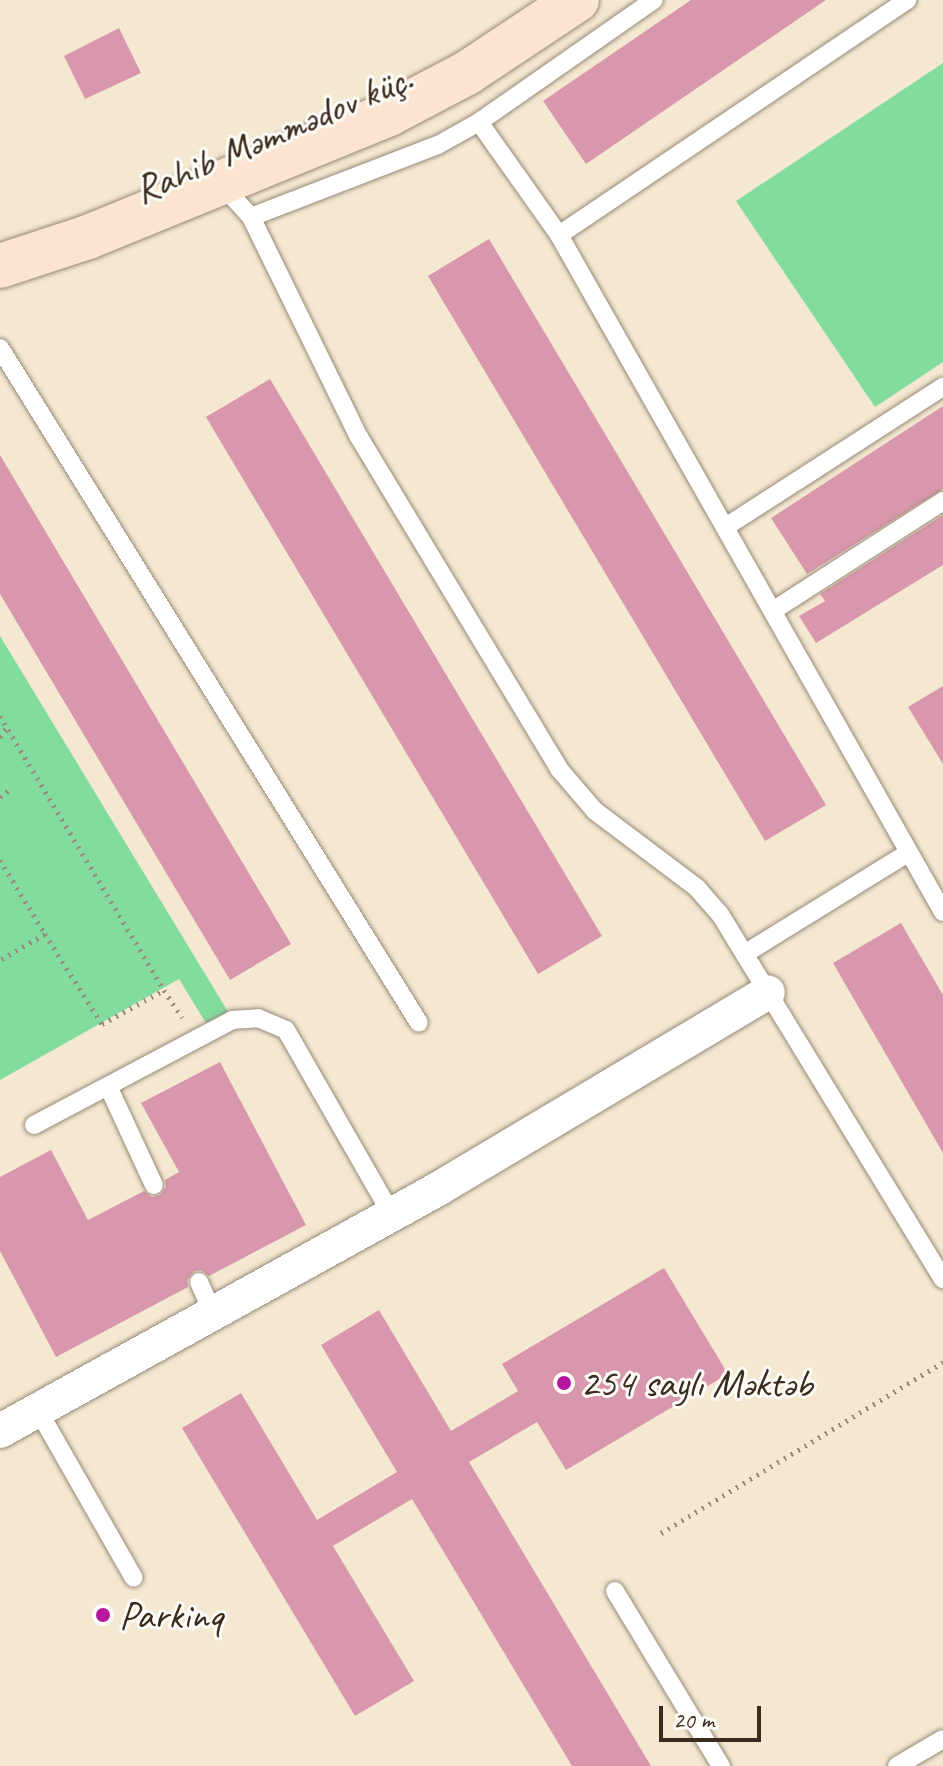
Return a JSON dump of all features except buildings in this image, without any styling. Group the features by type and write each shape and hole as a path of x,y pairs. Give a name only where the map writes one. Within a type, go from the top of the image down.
{"main road":[{"name":"Rahib Məmmədov küç.","path":"0,240 30,234 83,215 341,109 426,70 461,63 533,0"},
{"path":"0,266 43,254 389,114 461,63 577,0"}],"street":[{"path":"0,1431 392,1215 768,992"}],"lane":[{"path":"251,217 438,145 479,122 654,0"},
{"path":"559,235 907,0"},
{"path":"479,122 559,235 727,526 943,912"},
{"path":"221,184 251,217 359,437 559,769 595,811 697,888 720,914 943,1279"},
{"path":"0,348 419,1023"},
{"path":"727,526 943,387"},
{"path":"774,610 943,501"},
{"path":"746,953 908,853"},
{"path":"34,1125 232,1020 258,1018 286,1030 392,1215"},
{"path":"108,1086 154,1185"},
{"path":"199,1282 213,1314"},
{"path":"38,1410 134,1578"},
{"path":"615,1591 721,1766"},
{"path":"897,1766 943,1739"}],"path":[{"path":"0,716 196,1039"},
{"path":"0,737 7,727"},
{"path":"0,797 12,788"},
{"path":"0,860 102,1024 164,990"},
{"path":"0,960 45,934"},
{"path":"661,1533 943,1362"}],"green space":[{"path":"943,63 943,362 875,407 736,201"},
{"path":"0,636 230,1015 206,1023 179,979 0,1080"}],"place":[{"name":"254 saylı Məktəb","path":"564,1383"},
{"name":"Parkinq","path":"103,1615"}]}
